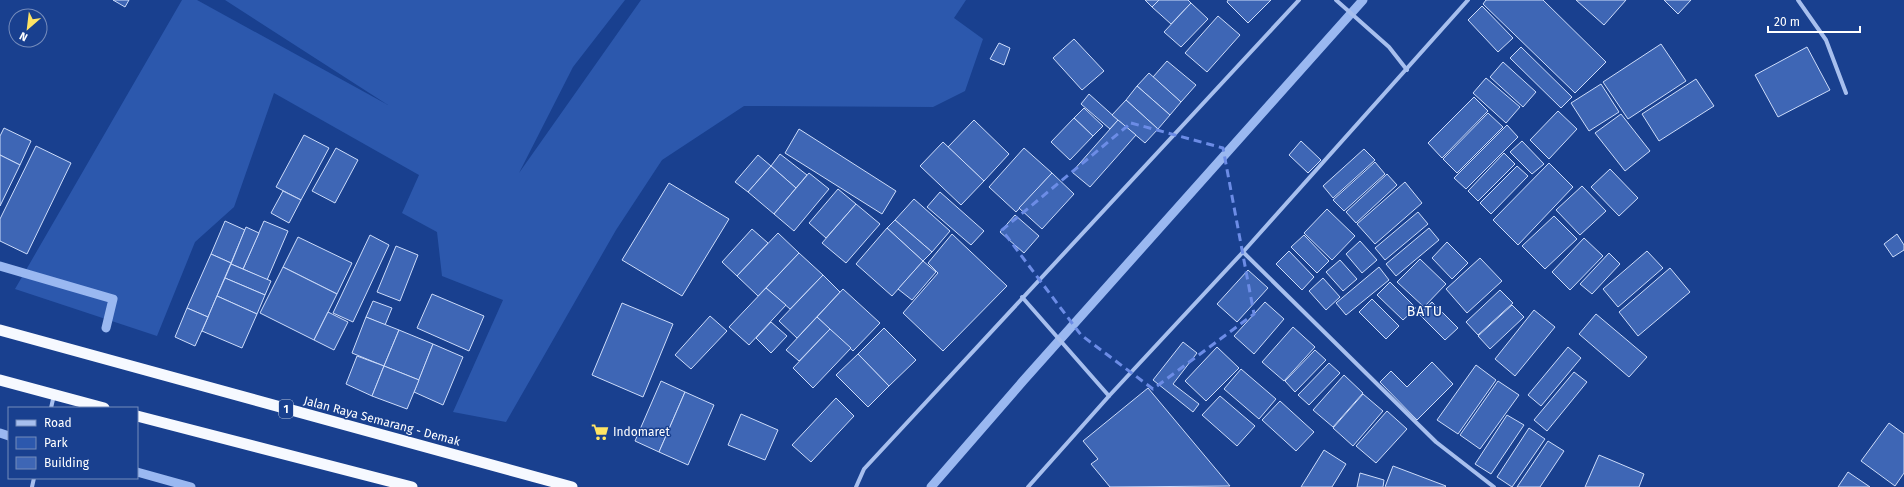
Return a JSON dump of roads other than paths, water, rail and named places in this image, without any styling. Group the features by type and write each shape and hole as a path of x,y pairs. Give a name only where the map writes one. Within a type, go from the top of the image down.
{"highway":[{"name":"Jalan Raya Semarang - Demak","path":"0,330 572,487"},
{"path":"0,380 100,407"},
{"path":"138,416 412,487"}],"street":[{"path":"856,487 864,469 1299,0"},
{"path":"1336,0 1389,47 1407,70"},
{"path":"1028,487 1109,396 1243,252 1468,0"},
{"path":"1798,0 1826,40 1846,93"},
{"path":"1243,252 1436,442 1494,487"},
{"path":"1022,297 1109,396"},
{"path":"51,407 54,395"}],"waterway":[{"path":"931,487 1023,381 1363,0"},
{"path":"0,266 113,299 106,328"},
{"path":"0,433 8,436"},
{"path":"138,472 191,487"}],"place":[{"name":"Indomaret","path":"600,432"}],"district":[{"name":"BATU","path":"1425,311"}]}
